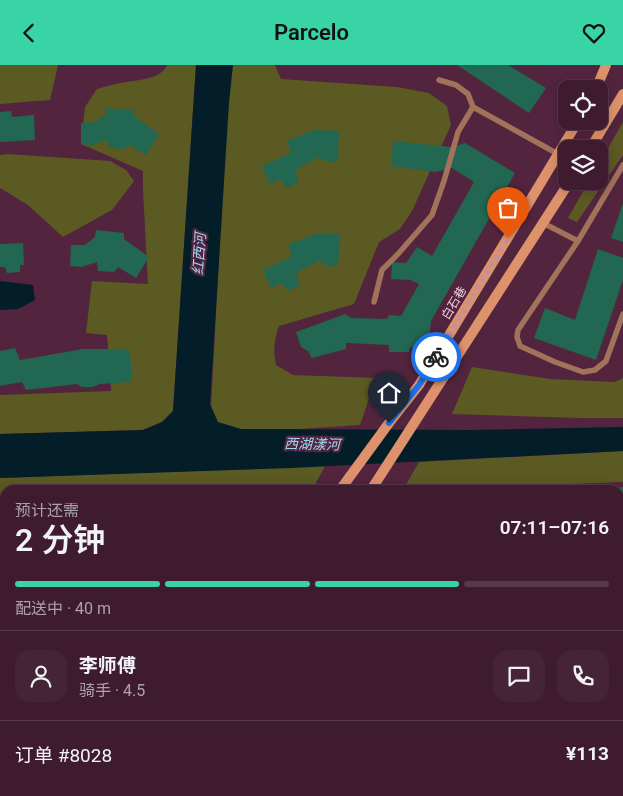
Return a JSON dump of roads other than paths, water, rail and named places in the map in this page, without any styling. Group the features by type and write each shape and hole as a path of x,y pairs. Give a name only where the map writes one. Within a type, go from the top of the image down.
{"main road":[{"path":"600,80 606,65"},
{"path":"595,140 623,94"},
{"name":"白石巷","path":"344,485 419,385 558,154"},
{"path":"375,485 564,190"}],"lane":[{"path":"439,80 456,85 468,94 473,107 558,154"},
{"path":"374,302 382,270 432,215 458,132 473,107"},
{"path":"623,165 578,241 518,330 517,337 520,346 555,362 583,372 595,370 606,361 623,314"},
{"path":"543,223 578,241"}],"water":[{"path":"196,65 233,65 210,404 218,422 241,429 472,430 623,427 623,451 292,468 0,478 0,434 143,430 162,422 173,411"},
{"path":"0,281 33,285 35,300 18,309 0,310"}],"water label":[{"name":"红西河","path":"199,254"},
{"name":"西湖漾河","path":"312,444"}]}
